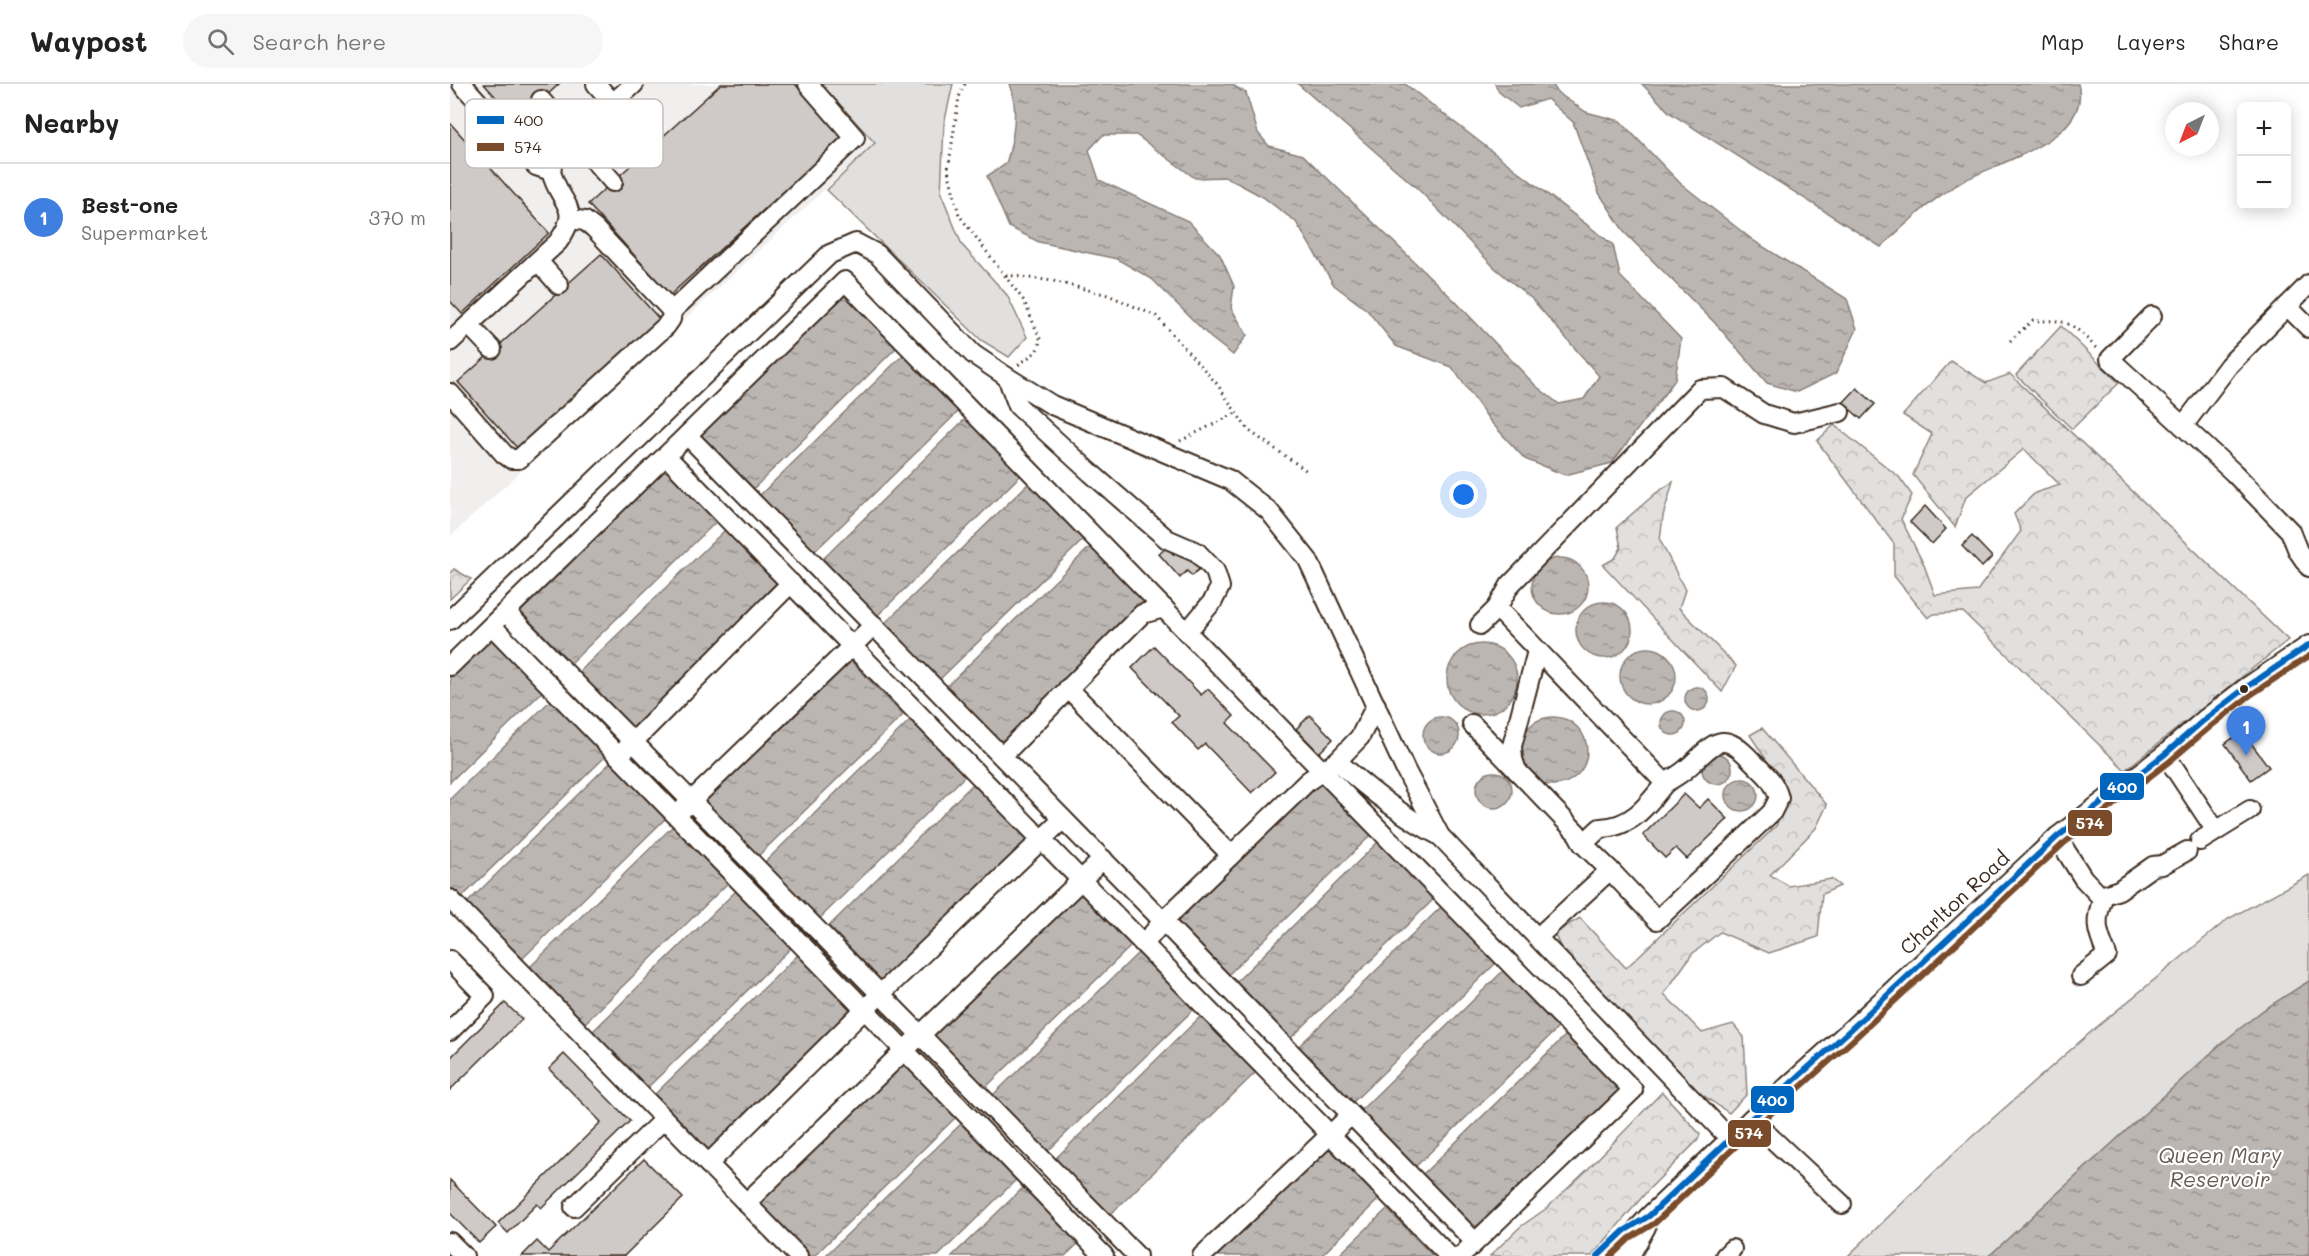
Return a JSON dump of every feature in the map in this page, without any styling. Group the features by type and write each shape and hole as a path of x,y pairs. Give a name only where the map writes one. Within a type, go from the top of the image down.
{"street":[{"path":"462,84 476,99"},
{"path":"596,84 609,99"},
{"path":"617,99 634,84"},
{"path":"450,393 504,454 511,459 519,459 666,326 671,319 672,311 855,138 808,84"},
{"path":"542,168 552,171"},
{"path":"450,342 558,242 567,228 570,219 568,206 555,186 552,168"},
{"path":"600,168 613,182"},
{"path":"570,219 585,221 594,228 672,311"},
{"path":"450,620 830,254 856,243 877,254 973,354 1007,377 1052,405 1230,480 1269,511 1308,560 1440,836"},
{"path":"538,261 559,285"},
{"path":"450,666 845,281 1187,632 1329,765 1633,1090 1461,1256"},
{"path":"2183,426 2229,365 2309,284"},
{"path":"2287,306 2309,328"},
{"path":"2152,316 2110,359 2234,473 2290,531 2309,567"},
{"path":"469,325 492,349"},
{"path":"1007,377 1018,406 1167,539 1197,552 1215,571 1220,587 1214,601 1187,632"},
{"path":"1480,625 1497,608 1510,585 1700,389 1724,388 1764,414 1794,423 1840,411"},
{"path":"687,435 1475,1242"},
{"path":"666,456 1449,1256"},
{"path":"728,519 749,498"},
{"path":"619,756 791,583"},
{"path":"974,769 998,752 1068,688 1142,614 1164,608"},
{"path":"1497,608 1665,783"},
{"path":"506,612 1137,1256"},
{"path":"676,815 874,625"},
{"path":"492,626 1104,1256"},
{"name":"Charlton Road","path":"1612,1256 1649,1216 1751,1119 2057,837 2247,687 2309,645"},
{"path":"1518,772 1513,759 1512,746 1537,651"},
{"path":"553,689 568,675"},
{"path":"1068,688 1231,855"},
{"path":"916,711 937,690"},
{"path":"1144,944 1163,921 1231,855 1360,737 1376,705"},
{"path":"1472,724 1577,833 1583,844 1657,920 1772,812 1779,798 1775,784 1738,746 1723,742 1707,747 1685,770 1665,783 1644,810 1614,828 1600,828 1583,844"},
{"path":"2165,754 2216,831"},
{"path":"1329,765 1359,781 1413,821 1440,836 1730,1139"},
{"path":"2101,902 2153,866 2162,865 2250,810"},
{"path":"708,1164 864,1009 1063,819"},
{"path":"2057,837 2083,878 2098,894 2101,902 2096,926 2107,955 2081,976"},
{"path":"746,1203 1103,859"},
{"path":"1538,937 1610,870"},
{"path":"748,890 765,875"},
{"path":"450,899 798,1256"},
{"path":"802,945 819,930"},
{"path":"450,960 485,996 450,1031"},
{"path":"1206,1007 1227,986"},
{"path":"1272,1074 1293,1054"},
{"path":"964,1112 981,1096"},
{"path":"1202,1256 1351,1115"},
{"path":"574,1207 664,1119"},
{"path":"1751,1119 1842,1204"},
{"path":"1018,1167 1034,1151"},
{"path":"1392,1197 1413,1178"},
{"path":"1630,1256 1642,1236 1649,1216"},
{"name":"Charlton Road","path":"1598,1256 1624,1231 1649,1216"},
{"path":"1090,1242 1107,1225"},
{"path":"450,1242 464,1256"}],"path":[{"path":"964,84 959,97 948,170 959,215 1024,301 1041,341 1036,352 1023,360 1007,377"},
{"path":"1006,275 1053,281 1108,295 1156,316 1217,384 1248,430 1307,471"},
{"path":"2010,341 2033,320 2057,321 2070,325 2110,359"},
{"path":"1159,450 1236,413"}],"shaded area":[{"path":"450,84 821,84 875,143 450,537"}],"green space":[{"path":"821,84 953,84 944,124 941,193 962,245 1007,295 1027,337 1009,357 981,340 827,190 875,143"},
{"path":"2061,326 2119,383 2072,429 2016,375"},
{"path":"1951,361 1986,383 2010,374 2288,640 2125,770 1963,612 1934,614 1928,618 1894,576 1894,544 1817,441 1834,425 1899,477 1912,495 1901,519 1924,565 1935,595 1977,591 2021,531 2014,514 2035,493 2060,485 2024,449 1966,497 1955,527 1913,475 1932,434 1903,415"},
{"path":"1673,482 1663,516 1660,540 1685,590 1679,608 1736,666 1722,692 1603,565 1615,558 1621,548 1617,527 1656,493"},
{"path":"454,569 471,579 450,599 450,573"},
{"path":"1762,728 1827,805 1816,828 1770,875 1789,886 1831,879 1840,886 1822,894 1818,937 1769,953 1720,932 1692,954 1664,994 1702,1033 1733,1024 1744,1037 1747,1094 1729,1113 1694,1089 1566,959 1554,933 1580,918 1626,968 1776,826 1789,794 1750,735"},
{"path":"2309,875 2309,981 2262,1011 2222,1043 1989,1256 1848,1256 1958,1149 2092,1031 2228,919"},
{"path":"1662,1092 1700,1134 1698,1140 1649,1189 1592,1256 1490,1256 1520,1227 1547,1208 1587,1170"}],"water":[{"path":"1010,84 1231,84 1246,93 1258,133 1269,146 1303,155 1455,301 1536,386 1559,404 1584,399 1599,376 1532,299 1495,268 1418,189 1298,84 1405,84 1613,245 1620,276 1681,339 1675,380 1612,463 1565,475 1525,459 1490,421 1452,367 1396,346 1367,310 1334,285 1296,222 1263,197 1226,177 1195,178 1136,135 1103,135 1089,150 1099,180 1188,221 1220,255 1234,286 1231,308 1247,335 1233,355 1211,338 1152,279 1117,259 1039,242 1009,227 987,176 1006,164 1009,154 1015,114"},
{"path":"1495,84 1552,84 1558,93 1586,112 1620,121 1680,183 1754,241 1847,299 1857,329 1836,373 1797,392 1767,383 1716,324 1625,233 1599,193 1573,122 1547,99 1519,108 1499,92"},
{"path":"1642,84 2078,84 2079,103 2071,120 2056,134 2038,147 1949,190 1881,247 1670,113"},
{"path":"843,290 898,346 751,491 696,434"},
{"path":"906,352 961,409 813,553 758,497"},
{"path":"968,416 1023,473 876,617 821,561"},
{"path":"664,463 719,519 571,663 516,607"},
{"path":"1031,481 1086,537 938,681 883,625"},
{"path":"725,530 780,586 632,731 577,674"},
{"path":"1093,544 1148,600 1000,745 945,688"},
{"path":"1560,558 1571,560 1580,566 1586,575 1588,586 1586,597 1580,606 1571,612 1560,614 1549,612 1540,606 1534,597 1532,586 1534,575 1540,566 1549,560"},
{"path":"1604,602 1615,604 1624,610 1630,619 1632,630 1630,641 1624,650 1615,656 1604,658 1593,656 1584,650 1578,641 1576,630 1578,619 1584,610 1593,604"},
{"path":"489,634 544,690 450,782 450,672"},
{"path":"1482,644 1501,650 1511,660 1517,679 1511,698 1501,708 1482,714 1463,708 1453,698 1447,679 1453,660 1463,650"},
{"path":"1648,648 1659,650 1668,656 1674,665 1676,676 1674,687 1668,696 1659,702 1648,704 1637,702 1628,696 1622,687 1620,676 1622,665 1628,656 1637,650"},
{"path":"848,658 903,715 755,859 701,803"},
{"path":"1697,687 1702,688 1708,694 1708,704 1702,710 1697,711 1692,710 1686,704 1685,699 1686,694 1692,688"},
{"path":"553,698 608,754 461,898 450,888 450,799"},
{"path":"1673,711 1678,712 1684,718 1684,728 1678,734 1673,735 1668,734 1662,728 1661,723 1662,718 1668,712"},
{"path":"1441,717 1454,722 1459,735 1454,748 1441,753 1428,748 1423,735 1428,722"},
{"path":"1553,717 1566,719 1577,727 1585,738 1587,751 1585,764 1577,775 1566,783 1553,785 1540,783 1529,775 1521,764 1519,751 1521,738 1529,727 1540,719"},
{"path":"911,719 966,775 818,920 763,864"},
{"path":"1717,754 1728,758 1732,769 1728,780 1717,784 1706,780 1702,769 1706,758"},
{"path":"612,761 667,817 520,961 465,905"},
{"path":"1494,772 1507,777 1512,790 1507,803 1494,808 1481,803 1476,790 1481,777"},
{"path":"1319,775 1374,832 1227,976 1172,920"},
{"path":"1742,779 1753,784 1758,795 1753,806 1742,811 1731,806 1726,795 1731,784"},
{"path":"976,781 1031,837 883,982 829,926"},
{"path":"675,824 730,881 583,1025 528,969"},
{"path":"1380,840 1436,897 1288,1041 1233,985"},
{"path":"739,888 794,945 646,1089 591,1033"},
{"path":"1077,889 1132,945 984,1089 929,1033"},
{"path":"1443,905 1498,961 1350,1105 1296,1049"},
{"path":"1139,952 1194,1009 1046,1153 991,1097"},
{"path":"800,953 855,1009 707,1154 652,1097"},
{"path":"1505,969 1560,1026 1412,1170 1357,1114"},
{"name":"Queen Mary Reservoir","path":"2309,981 2309,1256 1989,1256 2222,1043 2262,1011"},
{"path":"1202,1015 1256,1072 1109,1216 1054,1160"},
{"path":"1567,1034 1622,1090 1474,1234 1419,1178"},
{"path":"902,1060 957,1116 814,1256 805,1256 755,1204"},
{"path":"965,1120 1020,1176 938,1256 825,1256"},
{"path":"1324,1143 1379,1199 1321,1256 1209,1256"},
{"path":"1026,1185 1081,1241 1065,1256 952,1256"},
{"path":"1387,1209 1433,1256 1338,1256"}],"building":[{"path":"484,84 559,84 543,99 497,99"},
{"path":"721,84 795,84 844,137 670,295 588,204 628,168 663,168 663,136"},
{"path":"450,123 465,140 465,168 490,168 549,233 462,314 450,301"},
{"path":"601,254 662,322 520,451 458,382"},
{"path":"1857,388 1875,404 1861,419 1843,403"},
{"path":"1925,506 1946,529 1932,544 1910,522"},
{"path":"1972,536 1992,557 1982,567 1962,546"},
{"path":"1167,547 1174,555 1181,549 1199,569 1192,576 1187,571 1180,578 1159,554"},
{"path":"1154,646 1201,695 1208,689 1234,716 1227,723 1275,772 1252,793 1205,744 1198,750 1172,722 1179,716 1132,668"},
{"path":"1310,715 1333,739 1319,753 1296,729"},
{"path":"2242,731 2269,767 2251,780 2225,744"},
{"path":"1684,794 1699,808 1708,799 1728,819 1687,859 1676,848 1665,858 1643,835"},
{"path":"505,1003 522,1019 450,1090 450,1058"},
{"path":"564,1054 630,1121 541,1208 537,1204 508,1233 498,1223 601,1122 549,1069"},
{"path":"644,1159 683,1198 624,1256 522,1256 537,1241 548,1252"},
{"path":"450,1180 496,1227 479,1243 450,1213"}],"transit line":[{"name":"400","path":"1598,1256 1624,1231 1649,1216 2057,837 2247,687 2309,645"},
{"name":"574","path":"1611,1256 1630,1238 1655,1223 2063,844 2252,694 2309,656"}],"place":[{"name":"Best-one","path":"2246,756"}]}
